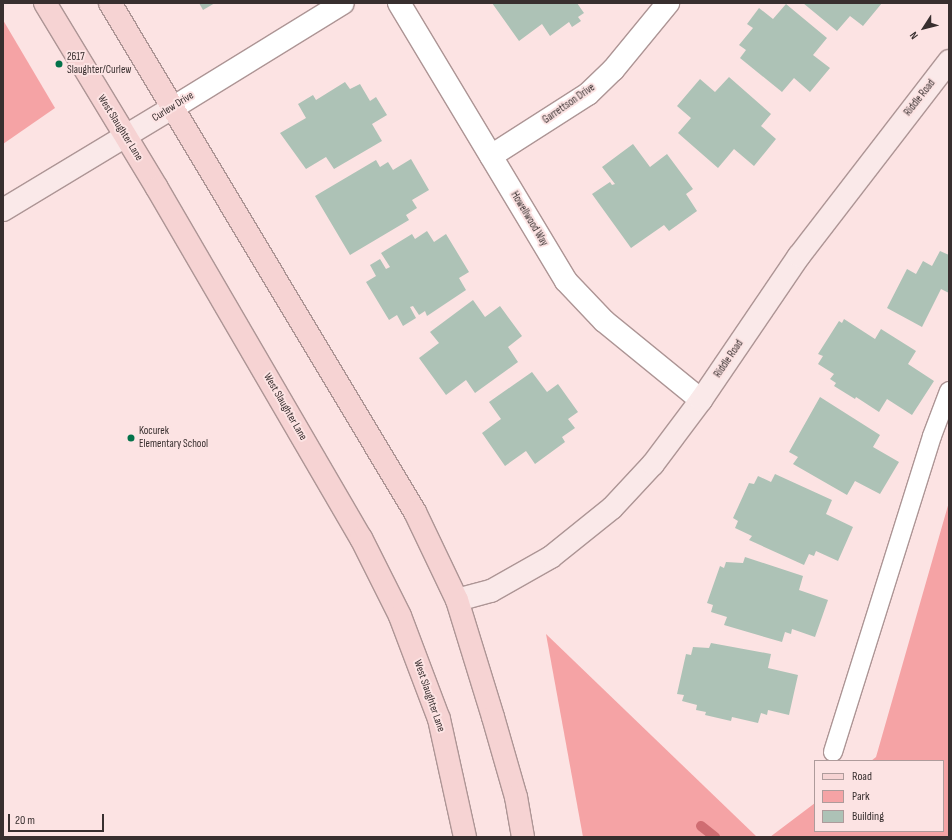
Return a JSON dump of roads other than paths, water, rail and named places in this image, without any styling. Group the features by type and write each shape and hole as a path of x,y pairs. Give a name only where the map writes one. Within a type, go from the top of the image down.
{"main road":[{"name":"West Slaughter Lane","path":"45,3 326,475 400,616 439,719 465,837"},
{"path":"110,3 174,107 415,512 457,600 516,797 524,837"}],"street":[{"name":"Curlew Drive","path":"3,210 126,137 342,3"},
{"name":"Howellwood Way","path":"399,3 566,282 604,321 701,400"},
{"name":"Garrettson Drive","path":"491,156 588,94 613,70 668,3"},
{"name":"Riddle Road","path":"457,600 491,590 551,557 612,508 653,464 701,400 799,256 949,61"}],"lane":[{"path":"833,752 932,436 949,391"}],"waterway":[{"path":"701,826 715,837"}],"place":[{"name":"2617 Slaughter/Curlew","path":"59,64"},
{"name":"Kocurek Elementary School","path":"131,438"}]}
